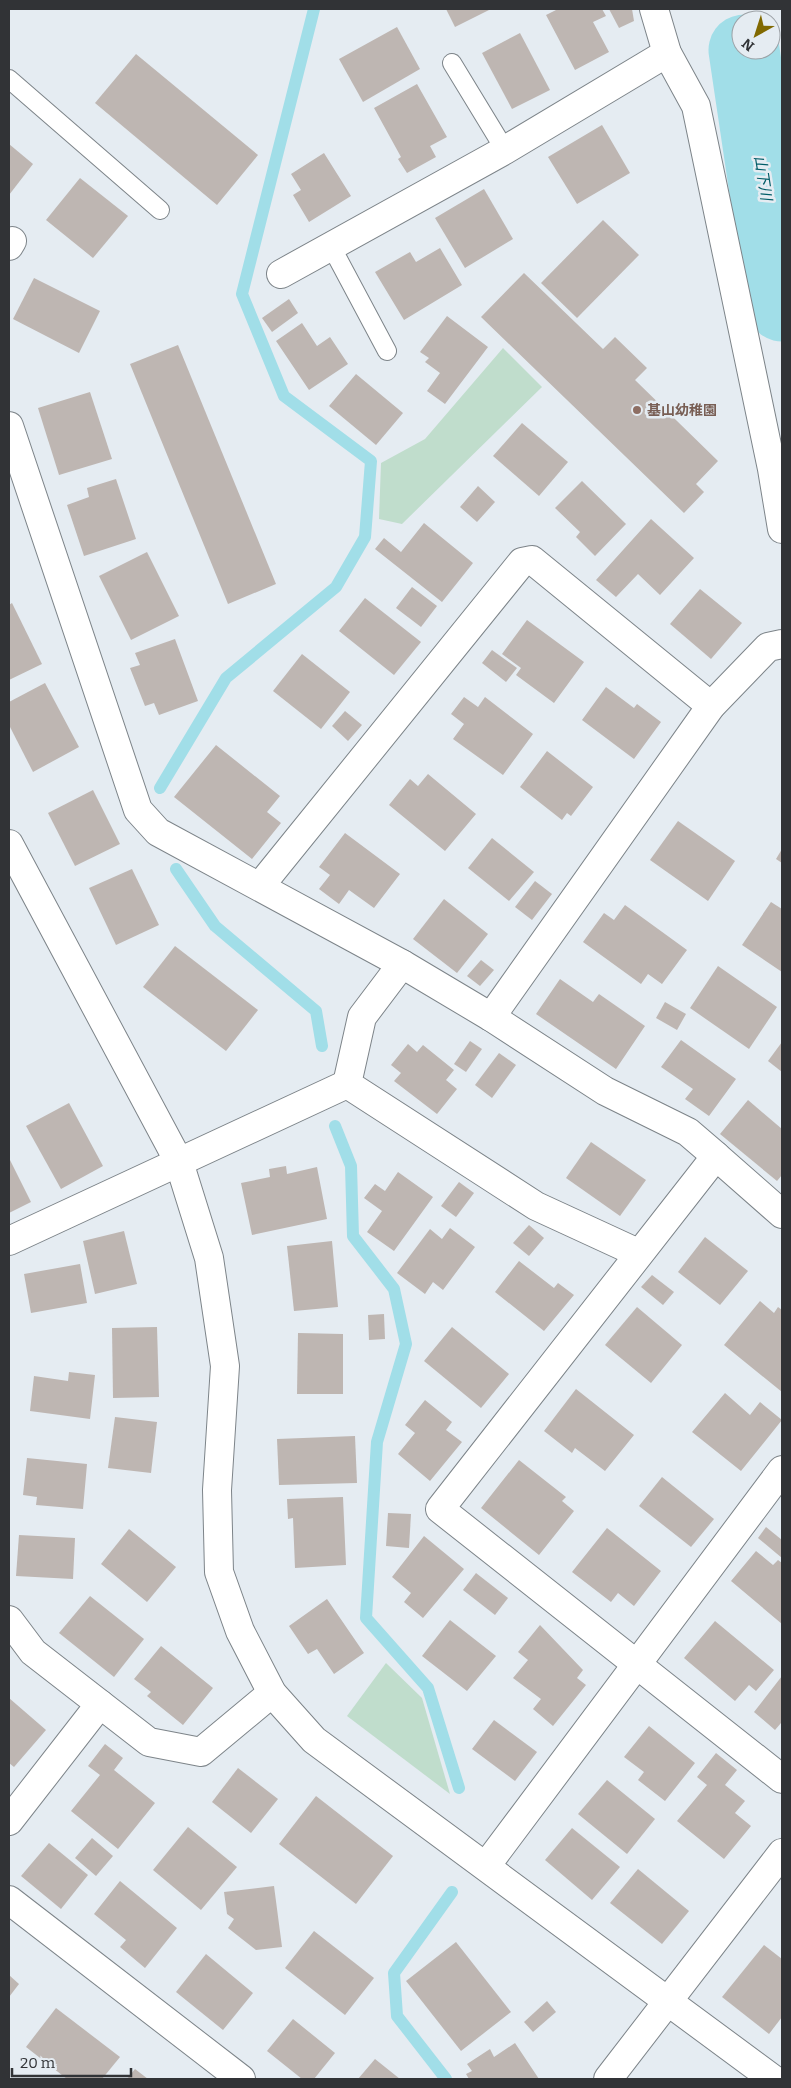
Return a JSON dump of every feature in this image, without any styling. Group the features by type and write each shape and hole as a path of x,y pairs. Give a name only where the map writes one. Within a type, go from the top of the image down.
{"street":[{"path":"654,9 668,53 696,106 772,469 782,530"},
{"path":"281,274 505,150 668,53"},
{"path":"9,426 138,810 158,832 402,964 491,1017 605,1091 688,1132 782,1214"},
{"path":"260,886 522,562 532,560 712,706"},
{"path":"491,1017 712,706 768,647 782,644"},
{"path":"9,844 179,1162 209,1258 225,1366 218,1490 219,1572 240,1631 272,1693 314,1740 773,2079"},
{"path":"347,1084 362,1017 402,964"},
{"path":"9,1241 347,1084"},
{"path":"347,1084 536,1206 638,1253"},
{"path":"716,1156 638,1253 440,1509 782,1779"},
{"path":"486,1866 782,1470"},
{"path":"9,1620 33,1652 150,1742 201,1752 272,1693"},
{"path":"9,1821 100,1704"},
{"path":"608,2079 670,2002 782,1853"},
{"path":"9,1900 241,2079"}],"lane":[{"path":"452,63 505,150"},
{"path":"9,79 160,210"},
{"path":"331,246 387,351"}],"green space":[{"path":"503,348 542,387 402,524 379,519 381,463 425,439"},
{"path":"386,1663 422,1698 450,1794 347,1716"}],"building":[{"path":"446,9 491,9 455,27"},
{"path":"558,9 602,9 606,16 593,22 609,52 575,70 546,15"},
{"path":"609,9 632,9 634,21 619,28"},
{"path":"397,27 420,69 363,102 339,59"},
{"path":"520,33 550,90 512,109 482,53"},
{"path":"136,54 258,155 217,205 95,103"},
{"path":"417,84 447,137 430,146 436,157 407,173 398,159 401,157 374,108"},
{"path":"602,125 630,173 577,204 548,157"},
{"path":"9,144 33,164 9,195"},
{"path":"324,153 351,196 309,222 293,195 301,190 291,174"},
{"path":"80,178 128,216 93,258 46,220"},
{"path":"484,189 513,239 465,268 435,218"},
{"path":"603,220 639,255 577,318 541,283"},
{"path":"440,248 462,285 404,320 375,272 410,252 416,262"},
{"path":"524,273 603,349 615,337 647,368 635,380 718,461 696,484 704,492 684,513 481,317"},
{"path":"34,278 100,311 79,353 13,319"},
{"path":"289,299 298,313 272,332 262,318"},
{"path":"447,316 488,347 445,404 427,391 440,373 425,362 429,358 420,352"},
{"path":"302,323 317,346 330,337 348,364 309,390 276,341"},
{"path":"178,345 276,584 228,604 130,364"},
{"path":"356,374 403,413 376,445 329,406"},
{"path":"90,392 112,459 59,475 38,408"},
{"path":"522,423 568,462 539,496 493,456"},
{"path":"116,479 136,539 84,556 67,505 89,497 87,488"},
{"path":"582,481 626,524 595,556 576,537 580,532 555,508"},
{"path":"478,486 495,502 477,522 460,507"},
{"path":"651,519 694,558 660,595 638,574 616,597 596,580"},
{"path":"424,523 473,563 442,602 375,549 384,538 401,552"},
{"path":"147,552 179,616 131,640 99,576"},
{"path":"412,587 437,606 421,627 396,608"},
{"path":"700,589 742,623 711,659 670,624"},
{"path":"365,598 421,642 394,675 339,631"},
{"path":"12,603 42,664 9,680 9,605"},
{"path":"527,620 584,662 554,703 516,675 521,668 502,654"},
{"path":"175,639 198,701 159,715 154,703 145,706 130,668 140,665 135,653"},
{"path":"492,650 517,668 506,682 482,663"},
{"path":"302,654 350,692 321,729 273,691"},
{"path":"45,683 79,747 33,772 9,725 9,702"},
{"path":"606,687 634,708 637,704 661,722 634,759 582,720"},
{"path":"464,697 478,707 485,697 533,734 503,775 453,739 464,724 451,714"},
{"path":"345,711 362,725 348,741 332,726"},
{"path":"216,745 280,796 267,812 281,823 252,859 174,797"},
{"path":"547,751 593,787 571,816 567,813 562,820 520,787"},
{"path":"428,774 476,814 445,851 389,805 410,779 418,786"},
{"path":"93,790 120,844 75,866 48,813"},
{"path":"678,821 735,861 708,901 650,860"},
{"path":"345,833 400,874 374,908 349,890 339,904 319,889 330,875 319,867"},
{"path":"492,838 534,872 509,901 468,868"},
{"path":"782,849 782,863 776,859"},
{"path":"132,869 159,925 116,945 89,888"},
{"path":"535,881 552,894 532,920 515,907"},
{"path":"444,899 488,934 457,973 413,939"},
{"path":"771,902 782,909 782,972 742,945"},
{"path":"625,905 687,950 662,984 648,974 641,984 583,942 604,913 614,920"},
{"path":"175,946 258,1010 226,1051 143,987"},
{"path":"481,960 494,970 480,986 467,976"},
{"path":"718,966 777,1007 749,1049 690,1008"},
{"path":"560,979 593,1002 599,994 645,1026 616,1069 536,1014"},
{"path":"665,1002 686,1014 677,1030 656,1018"},
{"path":"681,1040 736,1079 709,1116 685,1099 693,1089 661,1067"},
{"path":"470,1041 482,1049 466,1072 454,1064"},
{"path":"782,1042 782,1072 768,1061"},
{"path":"408,1044 417,1052 423,1045 454,1070 446,1080 457,1089 437,1114 394,1081 401,1073 391,1065"},
{"path":"499,1053 516,1065 492,1098 475,1085"},
{"path":"748,1100 782,1129 782,1175 777,1181 720,1134"},
{"path":"69,1103 103,1166 61,1189 26,1126"},
{"path":"591,1142 646,1180 620,1216 566,1178"},
{"path":"9,1158 31,1202 9,1213"},
{"path":"286,1166 287,1174 317,1167 327,1219 252,1235 241,1183 270,1177 269,1169"},
{"path":"398,1172 433,1197 394,1251 367,1232 382,1211 364,1198 375,1184 385,1191"},
{"path":"459,1182 474,1193 456,1217 441,1206"},
{"path":"529,1225 544,1238 529,1256 513,1243"},
{"path":"450,1228 475,1247 443,1290 433,1282 425,1294 397,1273 430,1229 442,1239"},
{"path":"124,1231 137,1284 95,1294 83,1241"},
{"path":"705,1237 748,1271 720,1305 678,1272"},
{"path":"332,1241 338,1307 294,1311 287,1246"},
{"path":"519,1261 554,1288 558,1283 574,1295 544,1331 495,1292"},
{"path":"80,1264 87,1303 31,1313 24,1274"},
{"path":"652,1275 674,1292 663,1305 641,1287"},
{"path":"760,1301 774,1313 778,1307 782,1310 782,1392 724,1345"},
{"path":"637,1307 682,1345 651,1383 605,1345"},
{"path":"384,1314 385,1339 369,1340 368,1315"},
{"path":"157,1327 159,1397 113,1398 112,1328"},
{"path":"452,1327 509,1374 481,1408 424,1361"},
{"path":"298,1333 343,1334 343,1394 297,1394"},
{"path":"69,1372 95,1375 90,1419 30,1411 34,1376 68,1381"},
{"path":"576,1389 634,1435 605,1471 575,1448 572,1453 544,1431"},
{"path":"725,1393 750,1415 760,1402 782,1420 741,1471 692,1432"},
{"path":"425,1400 452,1422 446,1430 462,1442 430,1481 398,1454 415,1433 405,1425"},
{"path":"115,1417 157,1422 151,1473 108,1468"},
{"path":"355,1436 357,1483 279,1485 277,1439"},
{"path":"27,1458 87,1464 83,1509 36,1505 37,1497 23,1495"},
{"path":"519,1460 566,1497 562,1501 574,1511 539,1555 481,1508"},
{"path":"662,1477 714,1519 691,1547 639,1506"},
{"path":"343,1497 346,1565 295,1568 293,1518 288,1519 287,1499"},
{"path":"388,1513 411,1514 409,1548 386,1546"},
{"path":"766,1527 782,1540 782,1558 758,1538"},
{"path":"607,1528 661,1571 634,1606 618,1593 611,1602 572,1572"},
{"path":"129,1529 176,1567 147,1602 101,1564"},
{"path":"19,1535 75,1538 73,1579 16,1576"},
{"path":"424,1536 464,1569 423,1618 404,1602 411,1593 392,1577"},
{"path":"756,1551 773,1565 778,1560 782,1563 782,1624 731,1581"},
{"path":"476,1573 508,1598 495,1615 463,1590"},
{"path":"90,1596 144,1639 114,1677 59,1633"},
{"path":"327,1599 364,1653 334,1674 317,1649 308,1654 289,1626"},
{"path":"450,1620 496,1656 467,1691 422,1656"},
{"path":"715,1621 774,1670 756,1691 749,1685 735,1701 684,1658"},
{"path":"540,1625 583,1670 577,1678 586,1685 553,1726 533,1709 541,1699 513,1678 528,1660 518,1652"},
{"path":"161,1646 213,1688 183,1725 147,1696 151,1692 134,1679"},
{"path":"782,1676 782,1724 775,1730 754,1712"},
{"path":"9,1698 46,1730 14,1767 9,1763"},
{"path":"494,1720 537,1752 515,1781 472,1749"},
{"path":"649,1726 695,1763 665,1801 638,1780 644,1772 624,1757"},
{"path":"105,1744 123,1758 114,1770 155,1803 118,1849 71,1811 100,1775 88,1766"},
{"path":"716,1753 737,1770 725,1785 745,1801 735,1813 751,1826 724,1859 677,1821 707,1785 697,1777"},
{"path":"238,1768 278,1799 251,1833 212,1802"},
{"path":"607,1780 655,1819 627,1854 578,1814"},
{"path":"316,1796 393,1856 356,1904 279,1844"},
{"path":"188,1827 237,1867 201,1910 153,1870"},
{"path":"572,1828 620,1867 592,1900 545,1860"},
{"path":"92,1838 113,1856 96,1876 75,1858"},
{"path":"49,1843 88,1875 61,1909 21,1876"},
{"path":"638,1869 689,1911 662,1944 610,1903"},
{"path":"120,1881 177,1928 145,1968 120,1947 126,1940 94,1914"},
{"path":"274,1886 282,1947 256,1950 228,1928 234,1919 227,1914 224,1892"},
{"path":"314,1931 374,1978 345,2015 285,1968"},
{"path":"456,1942 511,2012 461,2051 406,1981"},
{"path":"764,1945 782,1959 782,2017 769,2034 722,1997"},
{"path":"206,1954 253,1993 223,2030 176,1992"},
{"path":"9,1975 19,1984 9,1997"},
{"path":"547,2001 556,2012 533,2032 524,2022"},
{"path":"56,2008 120,2057 102,2079 67,2079 26,2047"},
{"path":"293,2019 335,2053 314,2079 302,2079 267,2051"},
{"path":"515,2043 539,2079 469,2079 466,2074 472,2071 467,2064 490,2049 494,2057"},
{"path":"375,2059 400,2079 358,2079"},
{"path":"135,2069 148,2079 127,2079"}],"waterway":[{"path":"160,788 226,678 336,587 365,537 371,461 284,396 242,294 314,9"},
{"name":"山下川","path":"745,60 782,306"},
{"path":"176,869 215,926 316,1011 322,1046"},
{"path":"335,1126 351,1166 353,1236 394,1289 406,1344 377,1442 366,1618 428,1688 459,1788"},
{"path":"446,2079 397,2016 394,1973 452,1892"}],"place":[{"name":"基山幼稚園","path":"637,410"}]}
